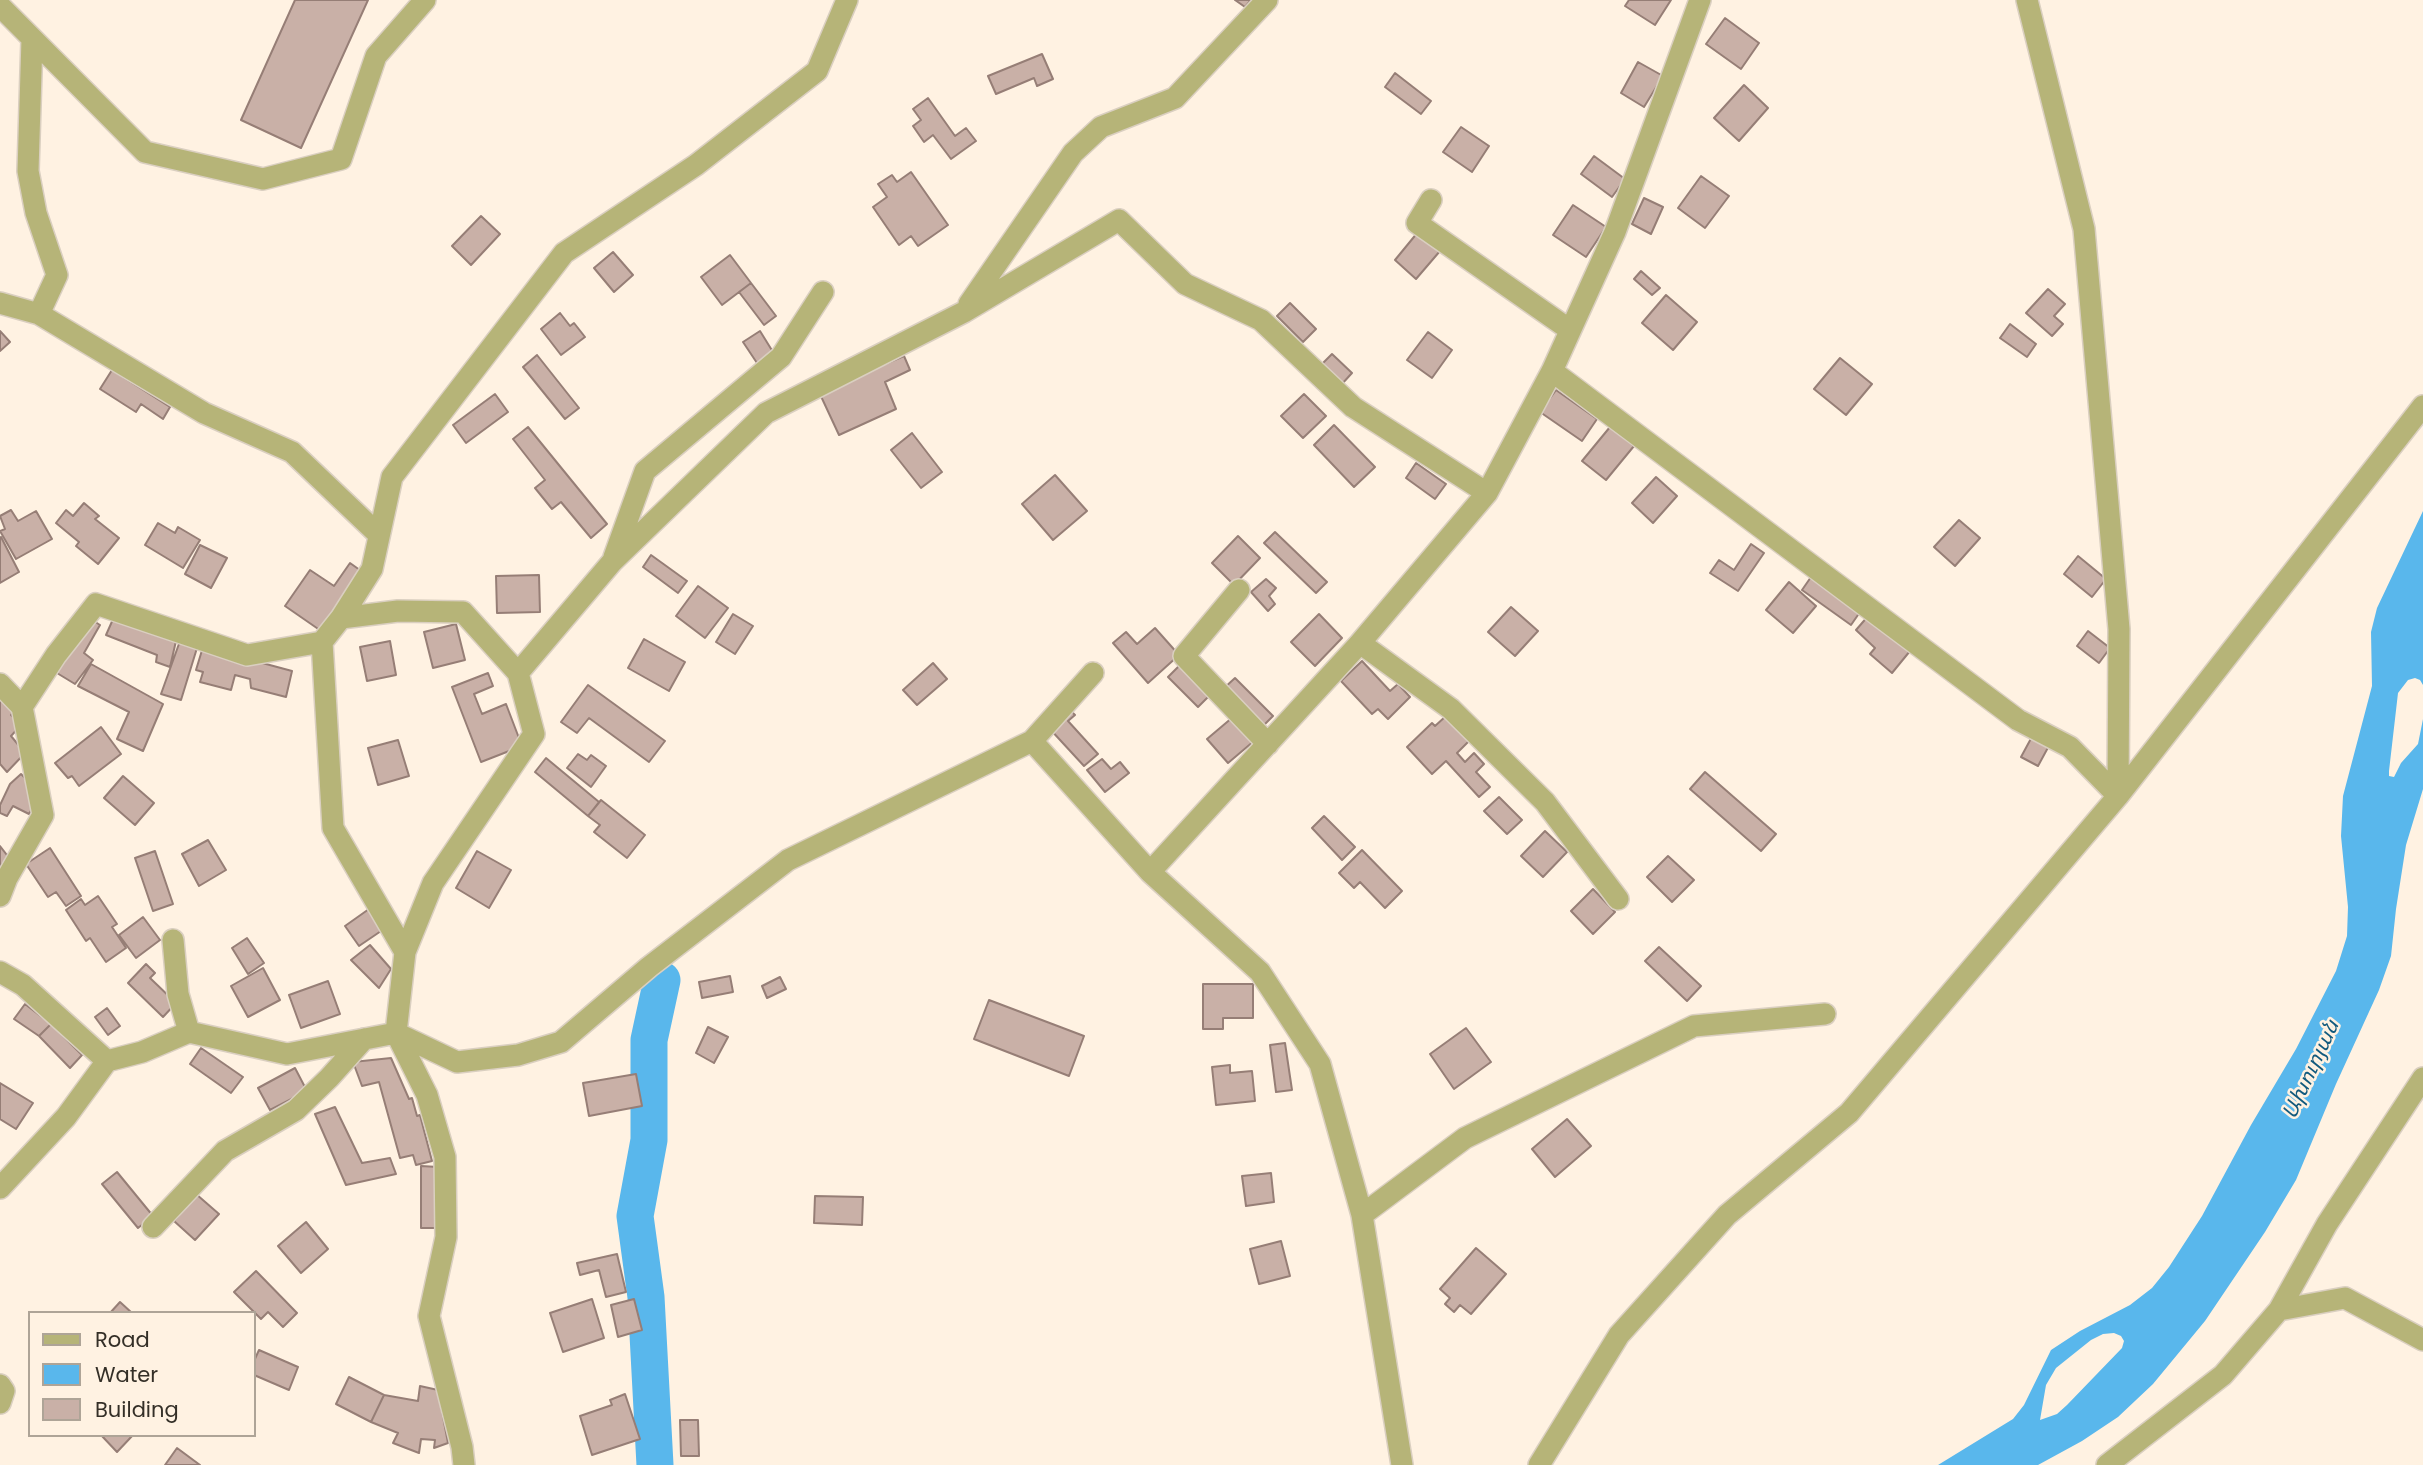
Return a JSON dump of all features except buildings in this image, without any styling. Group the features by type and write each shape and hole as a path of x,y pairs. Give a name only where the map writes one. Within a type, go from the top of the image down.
{"street":[{"path":"0,6 145,152 263,179 341,159 376,56 425,0"},
{"path":"405,952 333,828 322,642 341,618 372,569 392,477 564,253 696,165 817,71 847,0"},
{"path":"964,312 1073,153 1101,127 1175,98 1267,0"},
{"path":"1150,872 1360,643 1487,493 1552,371 1615,232 1700,0"},
{"path":"2027,0 2084,229 2119,629 2118,796"},
{"path":"32,39 28,171 36,213 57,275 39,314"},
{"path":"1431,200 1417,223 1570,330"},
{"path":"518,673 612,562 766,413 964,312 1119,220 1185,284 1261,320 1353,407 1487,493"},
{"path":"612,562 645,471 781,357 823,292"},
{"path":"0,303 39,314 204,413 292,452 379,535"},
{"path":"1552,371 2018,720 2070,747 2118,796"},
{"path":"1539,1465 1619,1335 1727,1214 1849,1113 2118,796 2423,406"},
{"path":"1239,590 1184,656 1268,744"},
{"path":"22,707 55,655 96,604 247,655 322,642"},
{"path":"341,618 398,611 463,612 518,673 534,734 433,883 405,952 396,1033 427,1096 445,1157 446,1237 429,1315 462,1447 464,1465"},
{"path":"1360,643 1451,709 1545,802 1618,899"},
{"path":"0,1188 66,1117 107,1061 142,1052 189,1032 287,1054 396,1033 457,1062 518,1055 561,1042 649,967 788,860 1031,741 1093,673"},
{"path":"0,684 22,707 43,815 7,878 0,896"},
{"path":"1031,741 1150,872 1260,972 1320,1064 1362,1215 1402,1465"},
{"path":"173,940 178,994 189,1032"},
{"path":"0,972 23,985 107,1061"},
{"path":"1362,1215 1465,1138 1694,1026 1825,1014"},
{"path":"153,1227 225,1151 296,1110 329,1079 364,1039"},
{"path":"2107,1465 2223,1375 2279,1310 2327,1224 2423,1078"},
{"path":"2279,1310 2345,1298 2423,1339"},
{"path":"0,1385 4,1391 0,1403"}],"water":[{"name":"Ախուրյան","path":"2423,511 2423,685 2415,678 2408,680 2398,693 2389,776 2394,777 2401,763 2418,744 2423,719 2423,789 2406,845 2391,956 2379,990 2296,1180 2265,1232 2205,1321 2153,1384 2118,1417 2038,1465 1938,1465 2013,1419 2024,1405 2051,1350 2080,1331 2130,1305 2152,1288 2169,1267 2202,1216 2296,1049 2336,971 2347,936 2348,907 2341,836 2343,796 2372,686 2371,632 2377,608","holes":["2114,1333 2124,1341 2122,1348 2057,1414 2040,1420 2046,1385 2056,1368 2091,1340 2103,1334"]}],"waterway":[{"path":"655,1465 646,1297 635,1216 649,1140 649,1040 662,980"}]}
